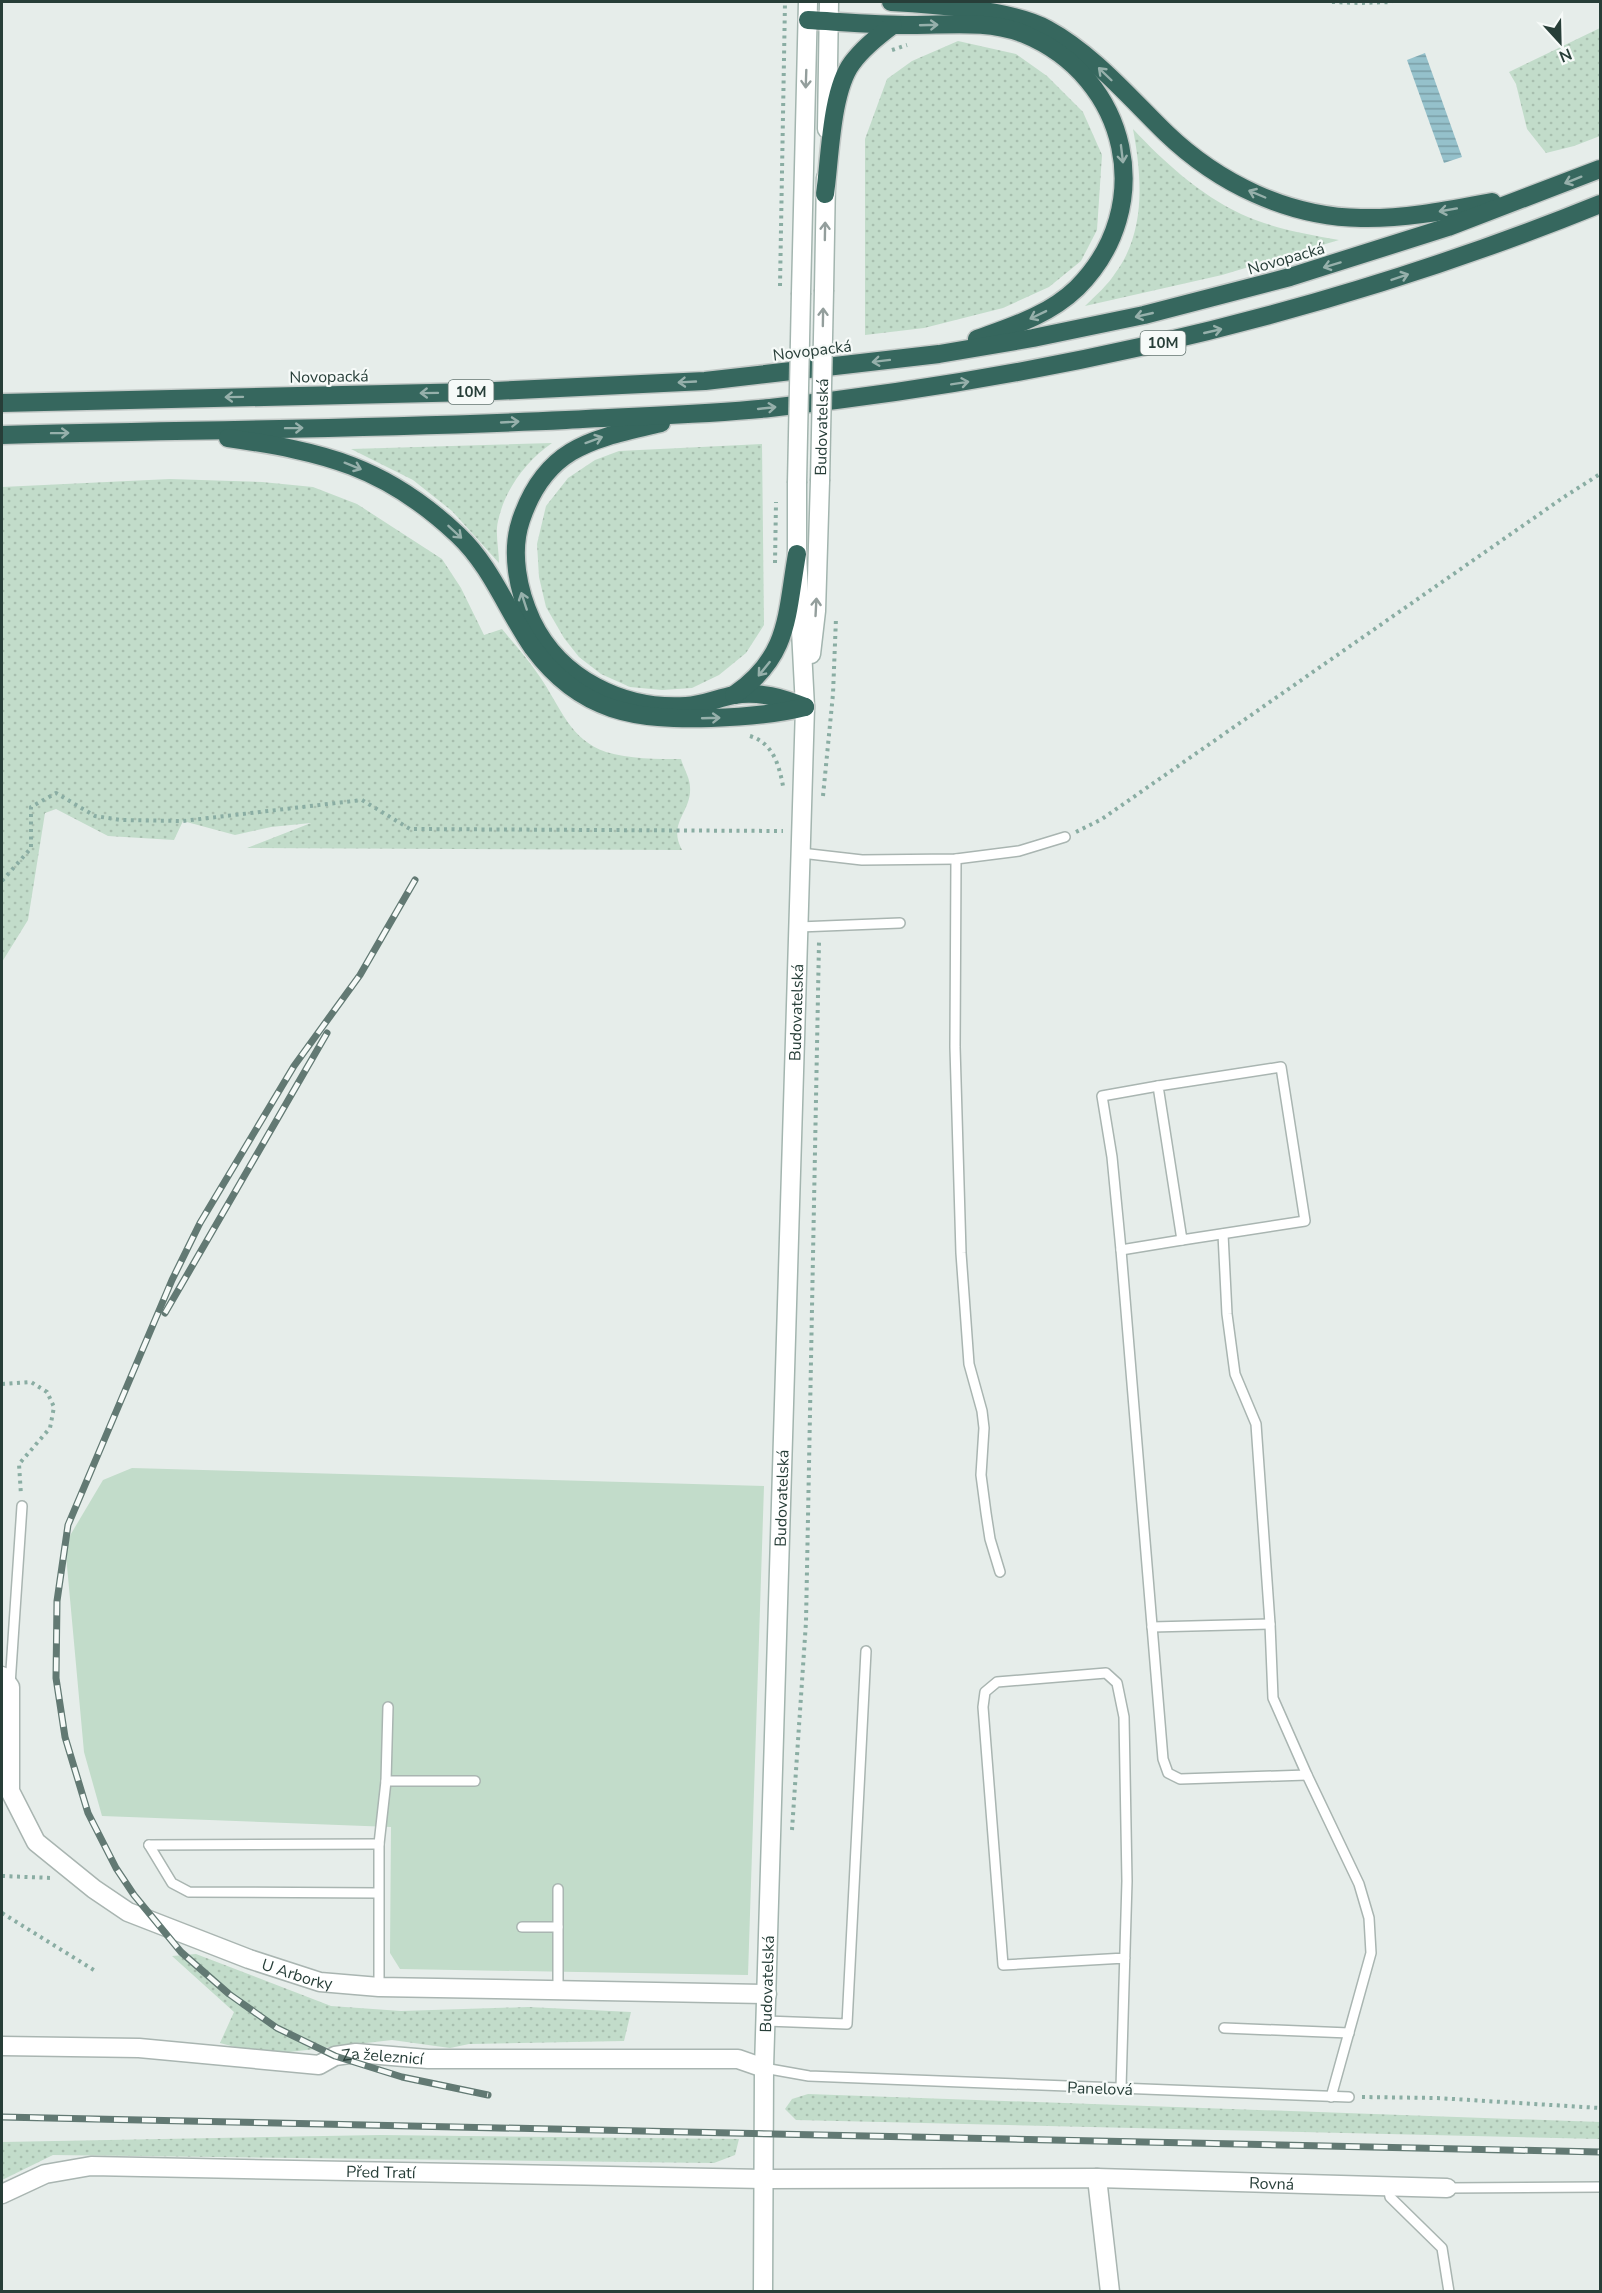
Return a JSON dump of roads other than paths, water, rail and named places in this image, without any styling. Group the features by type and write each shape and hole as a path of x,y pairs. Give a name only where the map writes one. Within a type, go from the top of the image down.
{"highway":[{"path":"891,2 990,13 1029,21 1045,28 1084,54 1169,136 1202,163 1239,186 1299,209 1360,218 1391,218 1546,191"},
{"path":"808,20 893,25 997,26 1017,32 1042,42 1073,63 1097,91 1115,125 1122,151 1124,180 1119,214 1107,247 1088,276 1043,313 939,354"},
{"path":"825,194 838,100 843,81 852,63 864,49 893,25"},
{"name":"Novopacká","path":"2,403 474,392 705,381 939,354 1033,338 1225,295 1374,252 1546,191 1600,169"},
{"name":"10M","path":"2,435 472,424 709,413 766,408 951,384 1039,369 1226,328 1380,284 1473,253 1600,204"},
{"path":"709,413 587,442 568,452 551,467 529,496 518,528 517,563 522,595 541,636 560,661 593,686 618,698 641,704 663,706 705,703 735,695 769,695 805,706"},
{"path":"173,431 316,453 370,473 409,495 460,537 497,585 538,654 567,685 590,699 618,711 645,717 674,719 762,716 805,706"},
{"path":"735,695 763,672 780,644 797,554"}],"street":[{"name":"Budovatelská","path":"763,2292 766,2021 805,706 797,554 797,483 808,2"},
{"name":"Budovatelská","path":"805,706 816,611 829,2"},
{"name":"U Arborky","path":"6,1682 10,1791 36,1842 82,1880 128,1912 249,1959 320,1982 379,1987 767,1994"},
{"name":"Za železnicí","path":"2,2046 139,2048 319,2065 335,2056 356,2053 428,2059 738,2059 765,2068"},
{"name":"Před Tratí","path":"2,2194 45,2174 91,2166 764,2179"},
{"name":"Rovná","path":"764,2179 1097,2178 1447,2188"},
{"path":"1097,2178 1110,2292"}],"lane":[{"path":"801,853 862,860 956,859 1019,851 1065,837"},
{"path":"956,859 955,1047 962,1264 969,1365 984,1428 981,1475 990,1539 1000,1572"},
{"path":"799,927 900,923"},
{"path":"1121,1250 1305,1221 1281,1066 1102,1096 1112,1157 1121,1250 1163,1759 1168,1773 1180,1779 1307,1775"},
{"path":"1158,1086 1182,1240"},
{"path":"1223,1234 1227,1314 1235,1374 1256,1424 1273,1698 1359,1884 1369,1918 1371,1953 1331,2097"},
{"path":"6,1682 22,1506"},
{"path":"1152,1627 1270,1624"},
{"path":"766,2021 848,2024 866,1652"},
{"path":"1121,2088 1125,1958 1127,1881 1124,1717 1117,1683 1106,1673 997,1682 985,1692 983,1707 1003,1965 1125,1958"},
{"path":"379,1987 379,1844 386,1780 388,1707"},
{"path":"386,1780 475,1781"},
{"path":"378,1893 189,1892 172,1883 149,1845 379,1844"},
{"path":"558,1889 558,1989"},
{"path":"522,1927 558,1927"},
{"path":"1224,2028 1349,2033"},
{"name":"Panelová","path":"765,2068 809,2076 1349,2097"},
{"path":"1388,2186 1390,2197 1442,2248 1449,2292"},
{"path":"1447,2188 1600,2187"}],"water":[{"path":"1425,53 1462,157 1444,163 1407,60"}],"railway":[{"path":"415,880 360,975 294,1066 200,1223 172,1280 68,1525 57,1601 56,1678 65,1737 88,1813 116,1868 134,1895 181,1952 229,1994 277,2028 335,2056 402,2077 488,2095"},
{"path":"165,1313 327,1033"},
{"path":"2,2117 1600,2152"}]}
